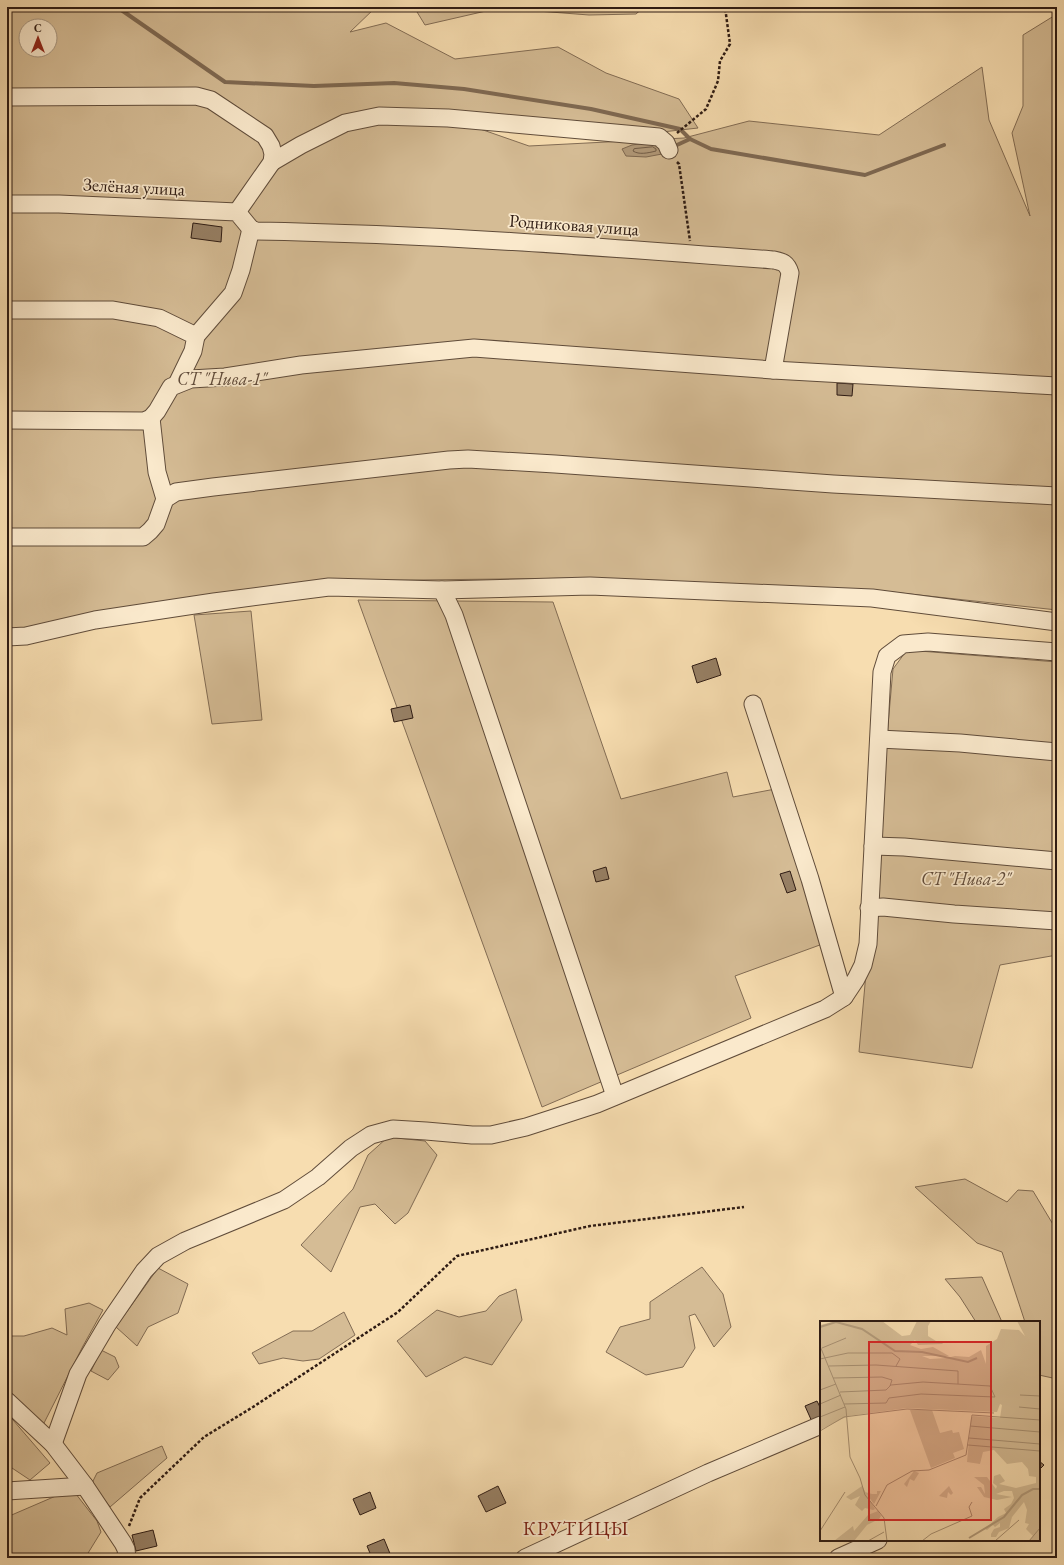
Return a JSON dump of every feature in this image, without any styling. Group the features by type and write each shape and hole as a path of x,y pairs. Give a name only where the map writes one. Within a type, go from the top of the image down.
{"street":[{"path":"7,97 196,96 211,100 265,136 271,146 273,154 272,162"},
{"path":"178,384 193,351 196,336 233,293 241,270 251,229 236,212 272,162 301,145 345,123 379,116 448,118 659,137 666,143 672,142"},
{"name":"Зелёная улица","path":"7,204 59,204 236,212"},
{"name":"Родниковая улица","path":"251,229 256,231 328,232 555,243 784,262 788,265 790,272 773,370"},
{"path":"7,310 113,310 159,318 196,336"},
{"path":"7,420 144,420 151,418 157,411 171,387 191,380 225,377 301,365 474,348 773,370 1057,386"},
{"path":"151,418 157,472 166,499"},
{"path":"7,537 143,537 156,524 166,499 176,492 448,460 710,474 841,485 1057,496"},
{"path":"7,637 26,636 95,620 329,587 442,590 590,586 872,598 1057,622"},
{"path":"442,590 454,615 615,1096"},
{"path":"53,1444 78,1374 107,1325 144,1271 158,1256 185,1241 284,1200 318,1177 351,1148 371,1135 393,1129 491,1135 526,1127 615,1096 825,1009 844,997 863,965 868,944 882,672 887,656 903,644 928,642 1057,652"},
{"path":"752,704 810,879 844,997"},
{"path":"879,739 960,743 1057,752"},
{"path":"873,846 904,847 1057,861"},
{"path":"869,908 883,906 954,914 1057,921"},
{"path":"7,1401 53,1444 86,1486 125,1551"},
{"path":"525,1558 708,1473 820,1425"},
{"path":"7,1491 86,1486"},
{"path":"838,1558 876,1541"}],"path":[{"path":"672,142 687,124 706,109 718,81 720,61 730,44 725,7"},
{"path":"679,164 690,238"},
{"path":"125,1551 140,1498 204,1437 253,1407 398,1312 457,1256 590,1226 744,1207"}],"green space":[{"name":"СТ \"Нива-1\"","path":"7,7 376,7 350,32 386,23 455,59 558,47 606,73 679,99 698,128 662,132 443,116 529,146 684,138 749,121 879,135 982,67 989,120 1030,216 1012,133 1023,106 1023,35 1057,14 1057,610 873,590 591,578 328,581 7,632"},
{"path":"414,7 644,7 636,14 589,15 499,8 425,25"},
{"path":"358,600 553,602 621,799 727,772 733,797 786,787 828,942 735,976 751,1018 542,1107"},
{"path":"251,611 262,720 212,724 194,615"},
{"name":"СТ \"Нива-2\"","path":"907,650 1057,662 1057,955 1000,965 972,1068 859,1052 893,669"},
{"path":"388,1137 425,1141 437,1155 408,1213 395,1224 375,1204 360,1207 331,1272 301,1245 353,1189 368,1155"},
{"path":"965,1179 1007,1202 1018,1190 1033,1191 1057,1231 1057,1379 1040,1375 1040,1321 1025,1321 1002,1252 977,1243 915,1187"},
{"path":"702,1267 723,1294 731,1327 714,1347 695,1314 689,1316 695,1348 683,1367 646,1375 606,1352 620,1327 650,1319 650,1302"},
{"path":"158,1268 188,1284 178,1313 148,1327 137,1346 116,1327"},
{"path":"982,1277 1002,1321 975,1321 960,1297 945,1279"},
{"path":"516,1289 522,1320 492,1365 465,1357 426,1377 397,1341 437,1310 459,1317 486,1311 499,1296"},
{"path":"89,1303 103,1310 43,1425 32,1420 7,1390 7,1336 24,1336 52,1328 67,1335 65,1309"},
{"path":"344,1312 355,1335 319,1359 303,1361 283,1358 259,1364 252,1353 293,1331 312,1331"},
{"path":"101,1350 115,1357 119,1367 108,1380 91,1371"},
{"path":"7,1413 50,1463 30,1480 9,1466 7,1467"},
{"path":"162,1446 167,1458 110,1507 92,1483 97,1473"},
{"path":"72,1489 97,1521 101,1532 85,1558 7,1558 7,1517"}],"water":[{"path":"654,142 663,147 662,154 646,157 626,156 622,149 632,145"}],"building":[{"path":"193,223 222,227 221,242 191,238"},
{"path":"837,383 853,384 852,396 837,395"},
{"path":"716,658 721,675 697,683 692,666"},
{"path":"410,705 413,718 394,722 391,709"},
{"path":"606,867 609,879 596,882 593,871"},
{"path":"790,871 796,890 787,893 780,874"},
{"path":"817,1401 820,1407 820,1420 813,1424 805,1406"},
{"path":"1040,1462 1044,1465 1040,1469"},
{"path":"498,1486 506,1503 486,1512 478,1496"},
{"path":"370,1492 376,1508 360,1515 353,1499"},
{"path":"153,1530 157,1546 136,1551 132,1535"},
{"path":"384,1539 391,1556 387,1558 372,1558 367,1546"}],"waterway":[{"path":"117,7 225,82 314,86 394,83 464,89 591,109 680,129 690,139 711,149 865,175 944,145"},
{"path":"677,145 690,139"}],"district":[{"name":"КРУТИЦЫ","path":"576,1528"}]}
